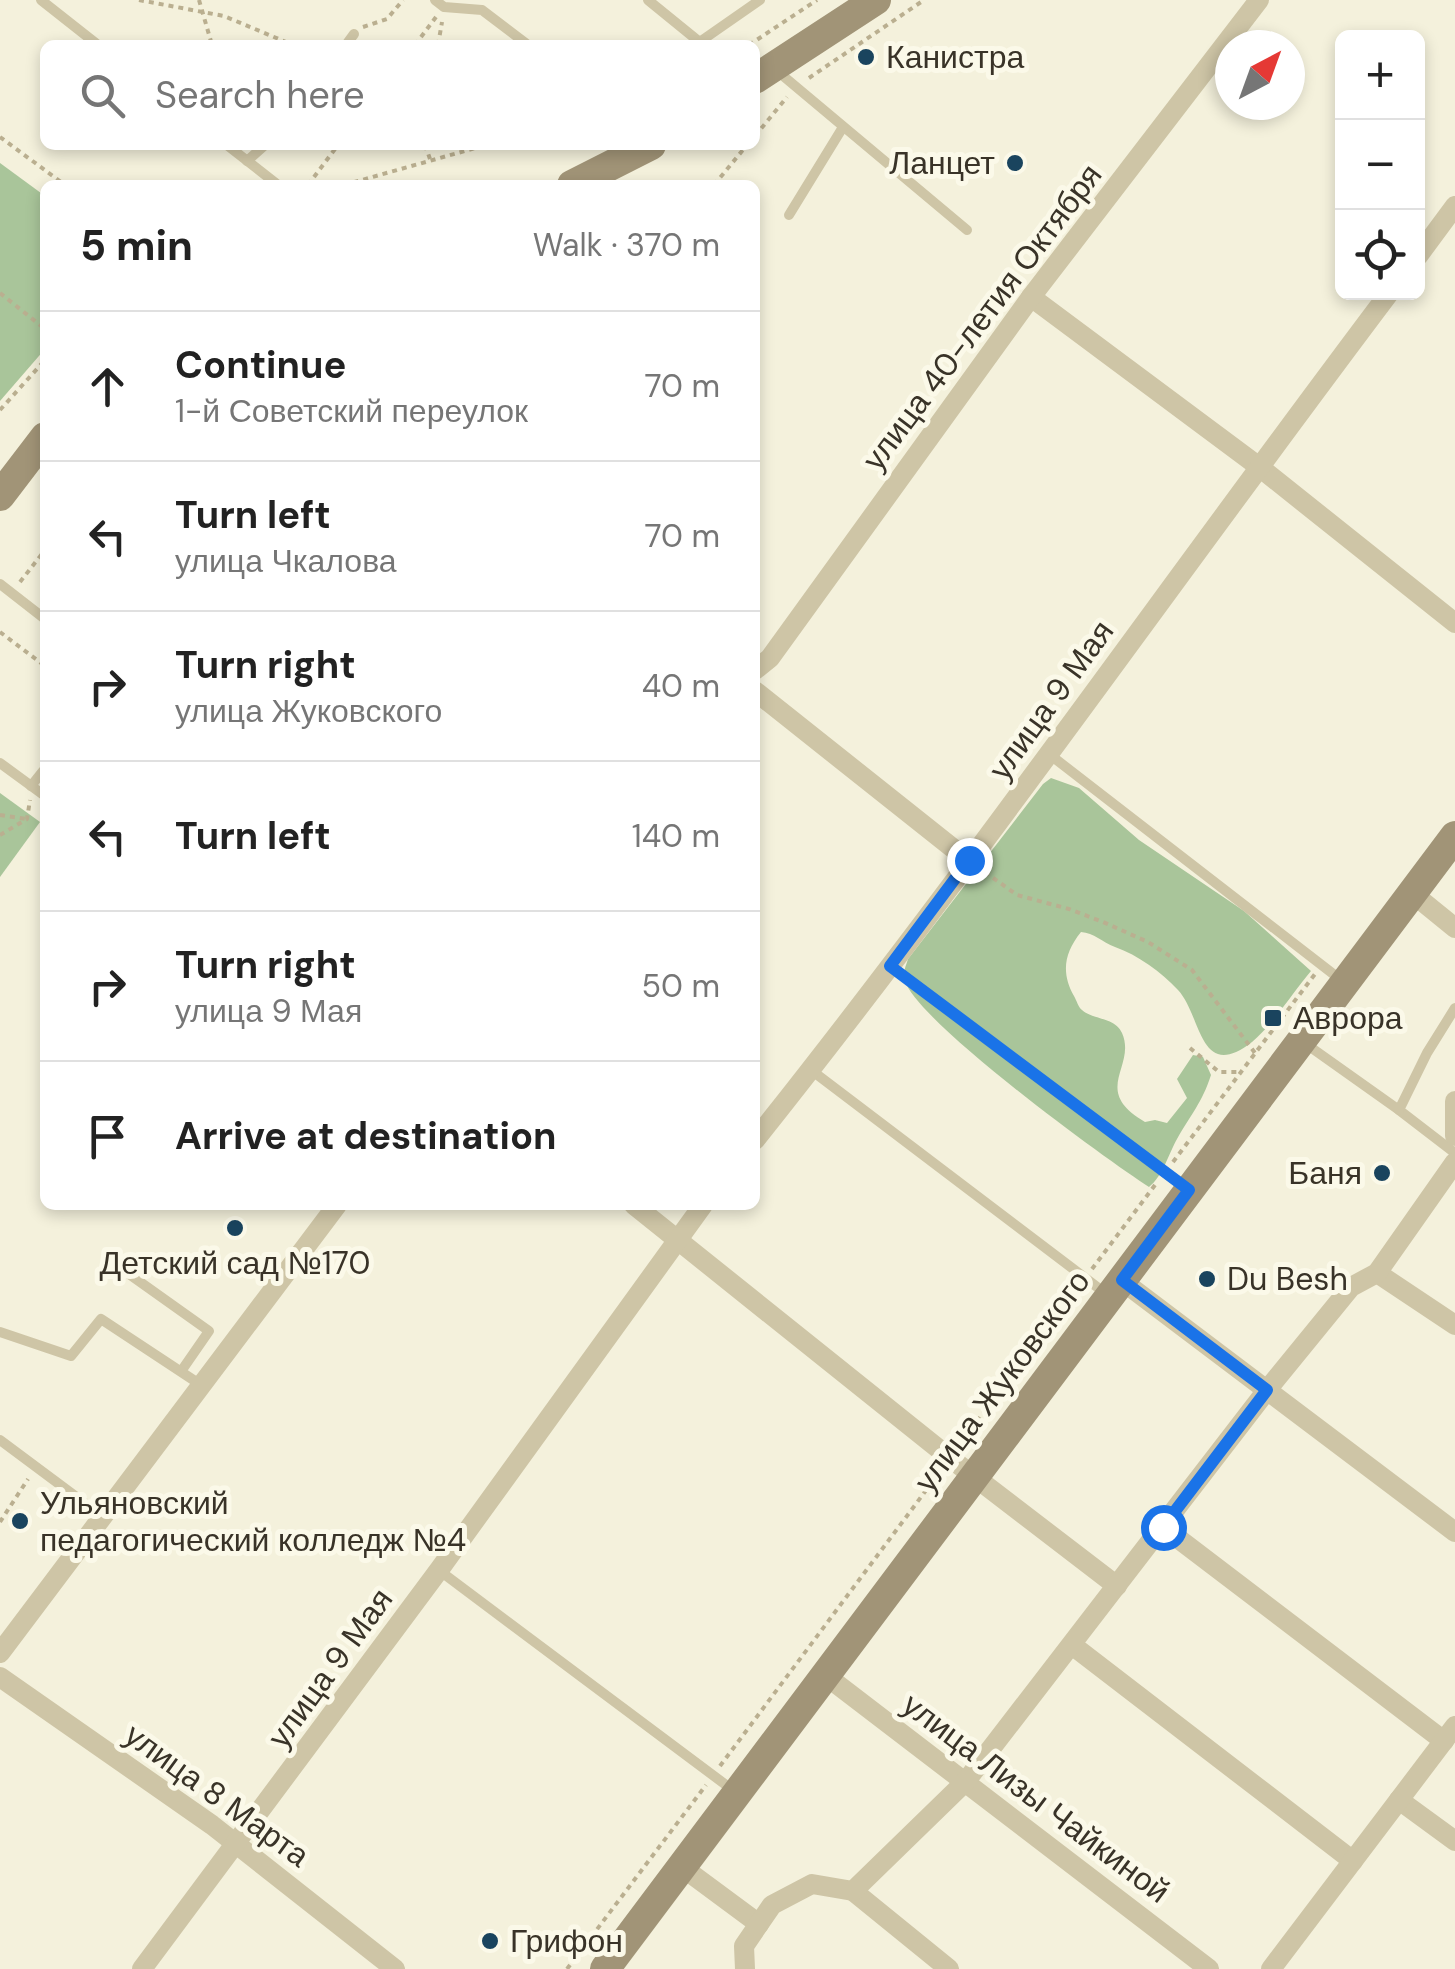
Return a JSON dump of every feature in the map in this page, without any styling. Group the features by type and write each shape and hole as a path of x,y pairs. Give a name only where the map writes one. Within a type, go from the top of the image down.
{"street":[{"path":"774,78 876,0"},
{"name":"улица 40-летия Октября","path":"760,666 770,658 1031,297 1259,0"},
{"path":"582,180 641,150"},
{"path":"1425,247 1455,206"},
{"path":"1031,297 1258,466 1455,622"},
{"name":"улица 9 Мая","path":"760,1134 1049,754 1384,300"},
{"path":"0,496 40,444"},
{"path":"760,696 969,860"},
{"name":"улица Жуковского","path":"605,1969 974,1476 1177,1181 1301,1040 1333,974 1412,894 1455,836"},
{"path":"1412,894 1455,928"},
{"path":"1455,1102 1455,1136"},
{"path":"853,1890 966,1781 1267,1390 1351,1287 1378,1272 1455,1162"},
{"path":"0,1654 333,1210"},
{"path":"640,1210 1118,1586"},
{"name":"улица 9 Мая","path":"142,1969 238,1844 699,1210"},
{"path":"1378,1272 1455,1326"},
{"path":"1105,1285 1267,1390 1455,1532"},
{"path":"1163,1527 1449,1733 1271,1969"},
{"path":"1072,1646 1353,1861"},
{"name":"улица Лизы Чайкиной","path":"825,1676 1210,1969"},
{"name":"улица 8 Марта","path":"0,1677 238,1844 394,1969"},
{"path":"1399,1800 1455,1841"},
{"path":"682,1866 759,1924"},
{"path":"745,1969 744,1946 772,1904 812,1884 853,1890 949,1969"}],"lane":[{"path":"41,0 92,40"},
{"path":"648,0 698,40"},
{"path":"706,40 760,0"},
{"path":"439,4 482,10 521,40"},
{"path":"350,40 354,34"},
{"path":"774,78 843,128 967,230"},
{"path":"789,215 843,128"},
{"path":"233,150 272,180"},
{"path":"247,161 259,150"},
{"path":"0,584 40,616"},
{"path":"1049,754 1333,974"},
{"path":"0,763 40,792"},
{"path":"32,786 40,775"},
{"path":"890,966 1177,1181"},
{"path":"1399,1110 1455,1008"},
{"path":"1301,1040 1455,1153"},
{"path":"811,1070 1105,1285"},
{"path":"119,1267 209,1331 182,1370"},
{"path":"0,1332 71,1356 101,1318 202,1386"},
{"path":"0,1440 102,1516"},
{"path":"439,1570 737,1794"}],"path":[{"path":"139,0 224,16 281,40"},
{"path":"199,0 211,40"},
{"path":"354,34 387,19 403,0"},
{"path":"758,40 818,0"},
{"path":"760,121 774,78 924,0"},
{"path":"418,40 439,4"},
{"path":"438,40 439,4"},
{"path":"0,137 58,180"},
{"path":"312,180 334,150"},
{"path":"427,150 430,159"},
{"path":"361,180 466,150"},
{"path":"718,180 743,150"},
{"path":"0,293 40,325"},
{"path":"0,410 40,366"},
{"path":"11,593 40,556"},
{"path":"0,632 40,662"},
{"path":"27,819 32,786"},
{"path":"0,815 27,819"},
{"path":"0,835 27,819"},
{"path":"969,860 1017,896 1103,922 1148,942 1192,970 1255,1053"},
{"path":"956,1449 1105,1285 1177,1181 1255,1053 1333,974"},
{"path":"1190,1048 1220,1072 1242,1072"},
{"path":"722,1764 942,1468"},
{"path":"0,1522 30,1480 15,1469"},
{"path":"566,1969 708,1783"}],"green space":[{"path":"0,163 40,192 40,355 0,401"},
{"path":"1051,778 1079,788 1139,840 1244,911 1311,971 1260,1035 1235,1053 1221,1055 1204,1041 1186,1001 1164,977 1132,955 1081,932 1068,955 1067,979 1081,1009 1114,1024 1122,1033 1125,1045 1118,1089 1129,1110 1145,1122 1167,1123 1187,1098 1177,1079 1193,1055 1203,1057 1211,1075 1162,1171 1149,1187 976,1057 917,1000 904,978 908,959"},
{"path":"0,793 40,822 0,877"}],"place":[{"name":"Канистра","path":"866,57"},
{"name":"Ланцет","path":"1015,163"},
{"name":"Аврора","path":"1273,1018"},
{"name":"Баня","path":"1382,1173"},
{"name":"Детский сад №170","path":"235,1228"},
{"name":"Du Besh","path":"1207,1279"},
{"name":"Ульяновский педагогический колледж №4","path":"20,1521"},
{"name":"Грифон","path":"490,1941"}],"route":[{"path":"969,860 890,966 1189,1190 1122,1280 1267,1390 1163,1527"}]}
